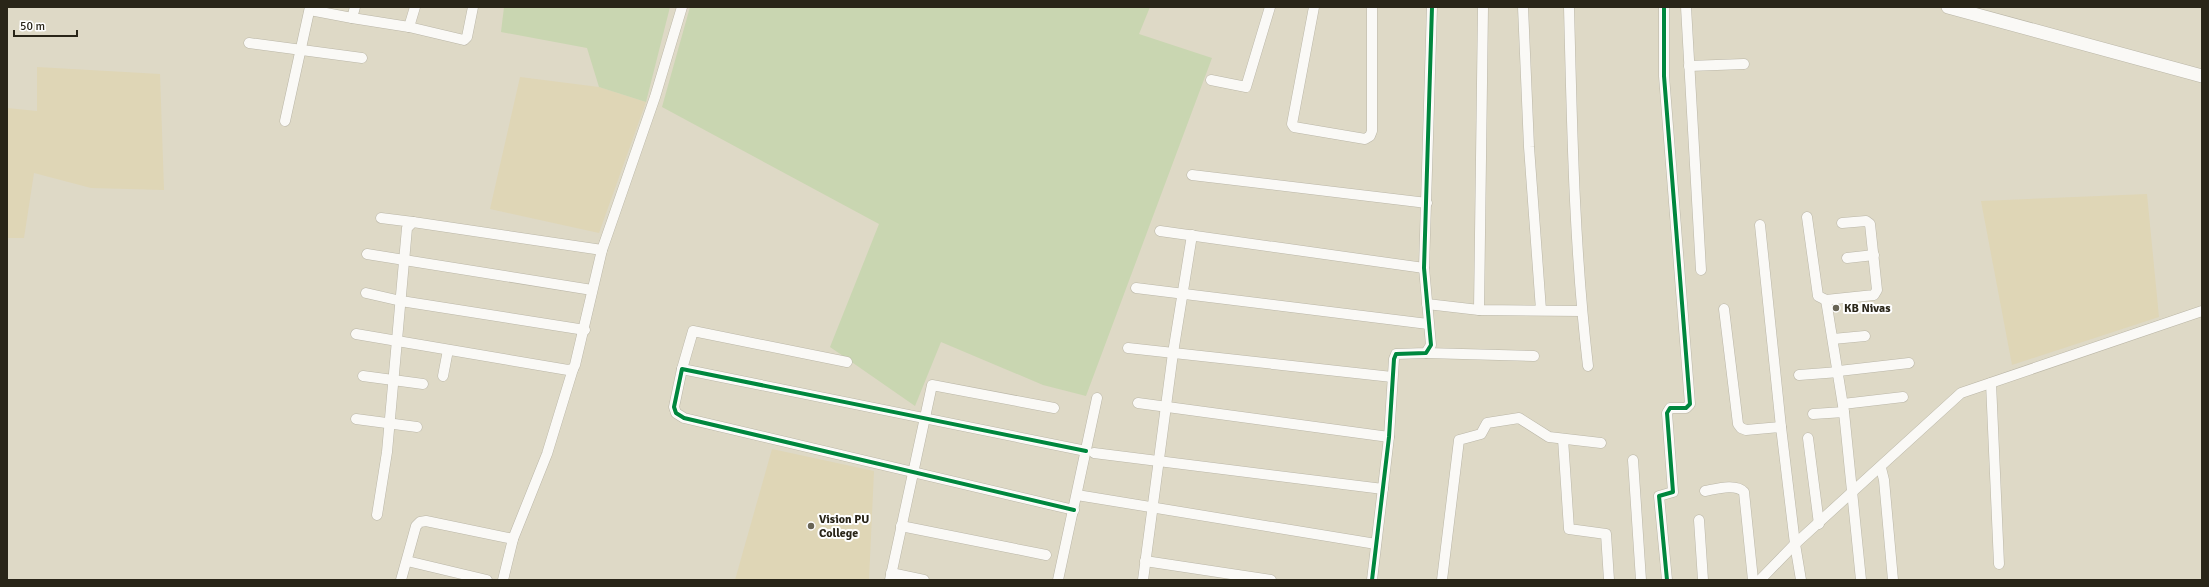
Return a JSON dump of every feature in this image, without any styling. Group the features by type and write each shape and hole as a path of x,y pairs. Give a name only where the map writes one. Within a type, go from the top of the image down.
{"main road":[{"path":"1948,7 2202,76"}],"street":[{"path":"352,18 355,7"},
{"path":"409,26 415,7"},
{"path":"285,121 310,9 352,18 409,26 466,39 473,7"},
{"path":"503,580 513,540 547,454 573,369 576,365 602,250 656,97 682,7"},
{"path":"1211,80 1246,87 1270,7"},
{"path":"1314,7 1292,124 1294,127 1365,140 1370,136 1372,131 1372,7"},
{"path":"1426,352 1431,345 1424,268 1432,7"},
{"path":"1479,310 1482,7"},
{"path":"1523,7 1529,147 1541,310"},
{"path":"1569,7 1573,168 1582,312 1588,366"},
{"path":"1664,7 1664,76 1690,404 1686,408 1670,408 1667,413 1673,492 1659,496 1667,580"},
{"path":"1686,7 1701,270"},
{"path":"250,43 362,58"},
{"path":"1689,66 1744,64"},
{"path":"1192,175 1427,203"},
{"path":"1807,217 1818,296 1826,300 1874,295 1877,290 1870,224 1866,221 1842,223"},
{"path":"381,218 602,250"},
{"path":"377,515 389,424 407,228 413,222"},
{"path":"1760,225 1781,427 1795,544 1801,580"},
{"path":"1160,231 1424,268"},
{"path":"1142,580 1173,353 1192,235"},
{"path":"367,254 592,290"},
{"path":"1847,258 1874,255"},
{"path":"1136,288 1428,324"},
{"path":"366,293 401,301 585,330"},
{"path":"1826,300 1834,339 1844,408 1861,580"},
{"path":"1427,304 1479,310 1541,310 1582,312"},
{"path":"1724,309 1738,424 1741,428 1746,430 1781,427"},
{"path":"1760,580 1795,544 1881,468 1961,393 2202,311"},
{"path":"847,362 693,331 682,369 674,407 676,413 684,418 914,471 1074,510"},
{"path":"356,334 568,370 573,369"},
{"path":"1834,339 1865,336"},
{"path":"1128,348 1392,377"},
{"path":"442,376 448,350"},
{"path":"1372,580 1389,437 1392,377 1396,354 1426,352 1534,356"},
{"path":"1799,375 1839,372 1909,363"},
{"path":"682,369 1090,452 1158,463 1383,489"},
{"path":"363,376 423,384"},
{"path":"1991,383 1998,564"},
{"path":"924,580 891,577 932,385 1054,408"},
{"path":"1813,414 1903,396"},
{"path":"1058,580 1077,495 1090,452 1097,398"},
{"path":"1138,403 1389,437"},
{"path":"356,418 416,427"},
{"path":"1442,580 1459,440 1481,434 1487,423 1519,418 1525,420 1547,436 1602,443"},
{"path":"1563,438 1569,529 1606,534 1610,580"},
{"path":"1808,438 1819,524"},
{"path":"1633,460 1641,580"},
{"path":"1881,468 1885,488 1893,580"},
{"path":"1705,491 1734,487 1741,489 1744,492 1753,580"},
{"path":"1077,495 1376,544"},
{"path":"1699,520 1703,580"},
{"path":"401,580 416,526 420,522 426,521 513,540"},
{"path":"901,526 1046,555"},
{"path":"407,561 487,580"},
{"path":"1145,561 1271,580"}],"shaded area":[{"path":"37,67 160,74 164,190 91,188 34,173 24,238 7,238 7,108 37,111"},
{"path":"520,77 599,87 646,102 599,233 490,209"},
{"path":"2147,194 2159,317 2012,365 1981,201"},
{"name":"Vision PU College","path":"772,449 874,471 869,580 735,580"}],"green space":[{"path":"504,7 670,7 646,102 599,87 587,48 501,32"},
{"path":"690,7 1150,7 1139,34 1212,58 1086,396 1043,385 941,342 915,406 830,347 879,224 662,107"}],"cycle path":[{"path":"1372,580 1389,437 1394,359 1396,354 1426,353 1431,345 1424,268 1432,7"},
{"path":"1664,7 1664,76 1690,404 1686,408 1670,408 1667,413 1673,492 1659,496 1667,580"},
{"path":"1074,510 684,418 676,413 674,407 682,369 1086,451"}],"place":[{"name":"KB Nivas","path":"1836,308"},
{"name":"Vision PU College","path":"811,526"}]}
